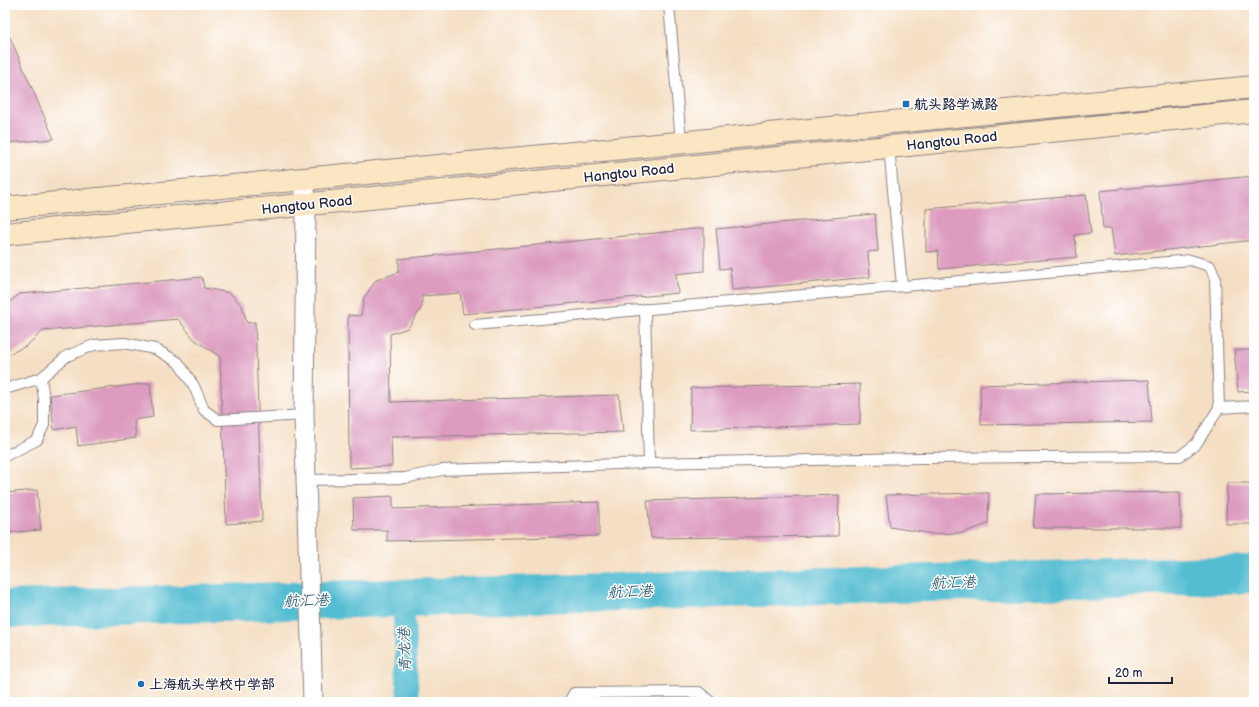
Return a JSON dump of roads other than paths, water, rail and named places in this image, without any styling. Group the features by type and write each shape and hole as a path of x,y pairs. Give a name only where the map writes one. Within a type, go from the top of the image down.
{"main road":[{"name":"Hangtou Road","path":"5,208 1254,87"},
{"name":"Hangtou Road","path":"5,234 1254,111"}],"street":[{"path":"304,179 306,205 304,415 313,702"}],"lane":[{"path":"669,5 681,142"},
{"path":"889,147 902,286"},
{"path":"306,480 405,478 442,470 649,462 1180,456 1196,444 1219,408 1215,278 1210,266 1190,260 475,325"},
{"path":"645,310 649,462"},
{"path":"5,390 41,378 67,356 94,345 124,343 155,349 178,362 194,386 204,410 218,420 304,415"},
{"path":"5,456 37,440 42,430 44,425 44,399 41,378"},
{"path":"1219,408 1254,406"},
{"path":"569,702 574,693 699,692 711,702"}],"waterway":[{"name":"航汇港","path":"5,609 1254,574"},
{"name":"青龙港","path":"403,598 408,702"}],"place":[{"name":"航头路学诚路","path":"906,104"},
{"name":"上海航头学校中学部","path":"141,684"}]}
